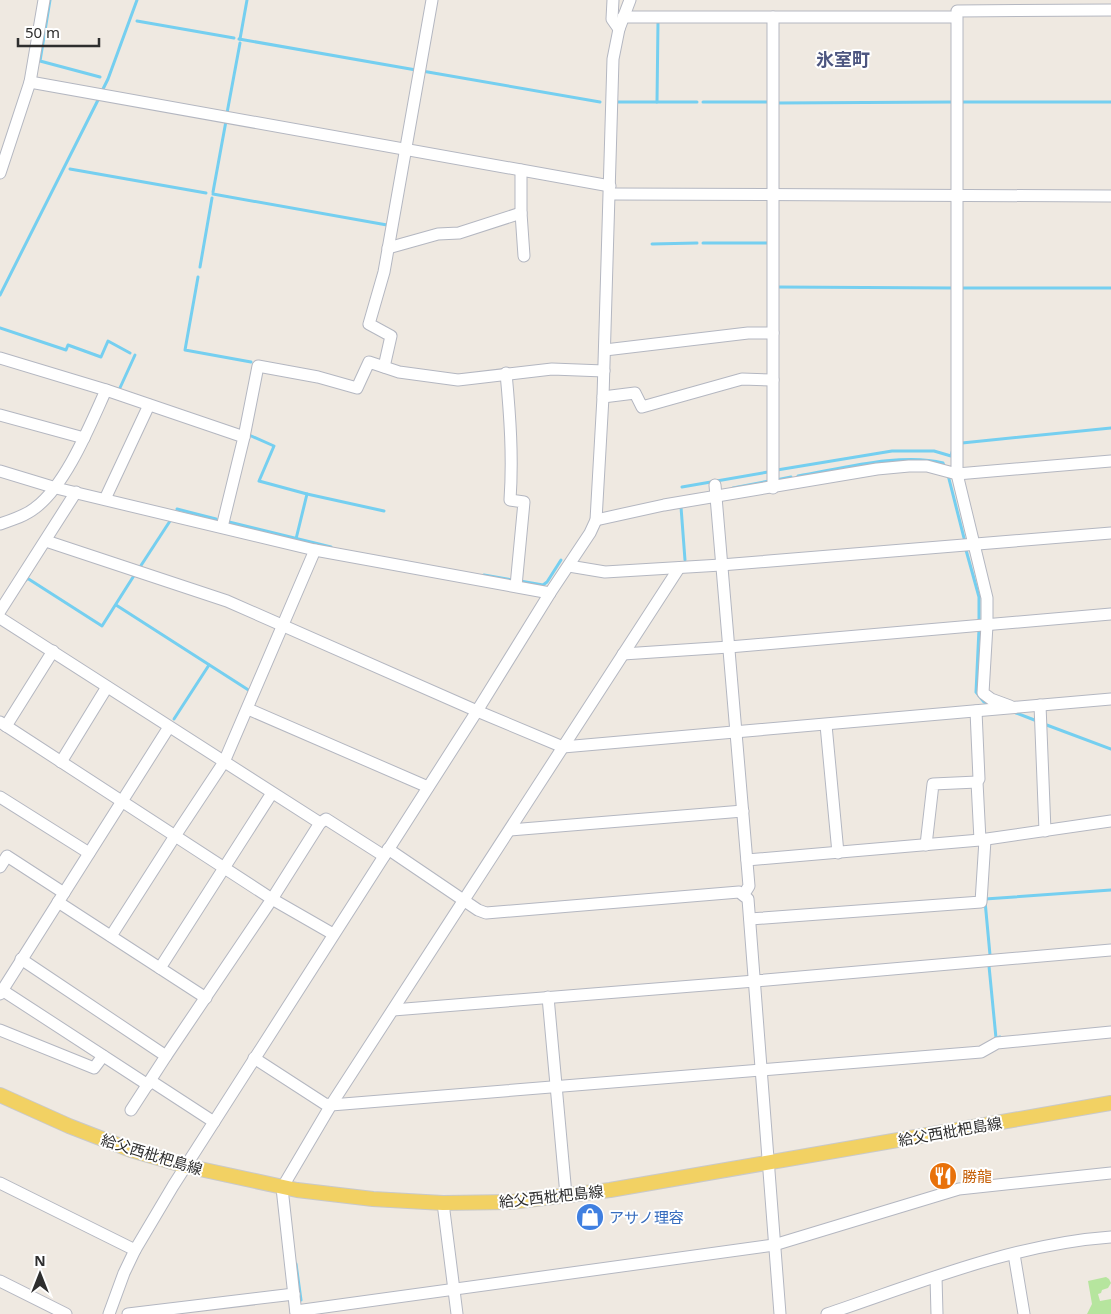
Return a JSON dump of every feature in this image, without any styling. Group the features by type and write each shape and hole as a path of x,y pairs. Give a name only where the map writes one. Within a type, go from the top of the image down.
{"main road":[{"name":"給父西枇杷島線","path":"0,1095 122,1147 186,1166 282,1188 373,1199 443,1203 511,1202 610,1190 1111,1103"}],"street":[{"path":"0,173 30,82 44,0"},
{"path":"384,367 391,336 369,324 384,272 432,0"},
{"path":"613,0 612,19 618,29"},
{"path":"109,1314 124,1273 135,1250 186,1166 477,711 596,520 605,350 613,59 618,29 630,0"},
{"path":"957,10 1111,10"},
{"path":"623,17 957,17 957,474 987,598 988,625 983,693 991,699 1014,708"},
{"path":"773,17 773,488"},
{"path":"30,82 521,170 610,190 773,195 1111,196"},
{"path":"521,170 524,256"},
{"path":"388,248 438,234 459,233 521,213"},
{"path":"605,350 748,333 773,333"},
{"path":"0,358 106,390 244,438"},
{"path":"222,527 244,438 258,366 318,377 357,388 369,362 399,372 458,380 552,368 604,372"},
{"path":"506,373 511,424 512,473 510,500 524,502 516,586"},
{"path":"603,398 635,393 642,407 742,379 773,380"},
{"path":"0,524 16,519 35,508 56,488 84,438 106,390"},
{"path":"105,499 149,405"},
{"path":"0,415 84,438"},
{"path":"596,520 716,491 773,488 878,469 927,466 957,474 1111,461"},
{"path":"0,471 56,488 315,550 550,593"},
{"path":"716,491 749,886 744,894"},
{"path":"0,610 76,492"},
{"path":"569,566 606,572 679,568 1111,533"},
{"path":"46,541 227,600 563,747 1111,699"},
{"path":"110,936 224,762 315,550"},
{"path":"679,568 331,1105 282,1188 296,1312 453,1288 774,1244 959,1189 1111,1173"},
{"path":"623,654 729,647 1111,614"},
{"path":"0,618 320,822"},
{"path":"52,651 2,724 272,899 334,934"},
{"path":"61,762 107,687"},
{"path":"1040,705 1045,831"},
{"path":"248,709 428,788"},
{"path":"750,920 981,902 983,840 977,782 979,779 976,711"},
{"path":"826,725 838,853"},
{"path":"169,727 1,990 102,1056 214,1122"},
{"path":"926,845 933,784 977,782"},
{"path":"160,968 272,792"},
{"path":"0,797 89,853"},
{"path":"510,830 743,811"},
{"path":"131,1110 272,899 320,822 326,819 486,913 739,892 748,899 780,1314"},
{"path":"747,860 983,840 1111,821"},
{"path":"0,867 7,856 110,936 206,998"},
{"path":"392,1010 1111,950"},
{"path":"21,959 166,1056"},
{"path":"548,997 566,1195"},
{"path":"0,1030 94,1068 102,1056"},
{"path":"254,1058 325,1104 331,1105 981,1052 997,1043 1111,1032"},
{"path":"0,1183 135,1250"},
{"path":"443,1203 457,1314"},
{"path":"828,1314 972,1265 1044,1247 1111,1237"},
{"path":"1014,1254 1024,1314"},
{"path":"936,1277 937,1314"},
{"path":"0,1281 66,1314"},
{"path":"128,1314 294,1294"}],"green space":[{"path":"1106,1277 1111,1283 1108,1288 1098,1294 1100,1301 1111,1299 1111,1314 1087,1314 1092,1304 1088,1281"}],"waterway":[{"path":"50,0 40,61 100,77"},
{"path":"101,93 137,0"},
{"path":"240,39 247,0"},
{"path":"137,21 234,38"},
{"path":"657,102 658,22"},
{"path":"239,39 416,70"},
{"path":"227,113 240,43"},
{"path":"422,71 600,102"},
{"path":"0,295 99,98"},
{"path":"618,102 697,102"},
{"path":"703,102 769,102"},
{"path":"777,103 953,102"},
{"path":"961,102 1111,102"},
{"path":"213,192 226,121"},
{"path":"70,169 206,193"},
{"path":"213,194 387,225"},
{"path":"200,267 212,198"},
{"path":"652,244 697,243"},
{"path":"703,243 770,243"},
{"path":"198,277 185,350 251,362"},
{"path":"776,287 953,288"},
{"path":"961,288 1111,288"},
{"path":"0,328 66,350 68,345 101,357 108,341 130,353"},
{"path":"119,390 135,355"},
{"path":"962,443 1111,428"},
{"path":"249,435 274,446 259,481 307,494 296,539"},
{"path":"777,470 892,451 934,451 951,456 952,452"},
{"path":"798,476 890,460 927,460 943,463 945,468"},
{"path":"682,487 768,472"},
{"path":"948,475 965,542"},
{"path":"776,480 791,477"},
{"path":"733,488 769,481"},
{"path":"307,494 384,511"},
{"path":"681,507 685,560"},
{"path":"177,509 216,519"},
{"path":"140,567 170,521"},
{"path":"229,522 331,547"},
{"path":"966,550 979,597 979,620"},
{"path":"520,581 543,585 561,560"},
{"path":"26,580 27,578 102,626 135,574"},
{"path":"484,575 512,580"},
{"path":"116,605 250,691"},
{"path":"979,629 976,692 984,702 990,705"},
{"path":"174,719 209,665"},
{"path":"1016,713 1037,721"},
{"path":"1044,724 1111,749"},
{"path":"985,899 1111,890"},
{"path":"985,901 990,955"},
{"path":"989,966 996,1038 1000,1037"},
{"path":"296,1264 301,1300"}],"place":[{"name":"勝龍","path":"943,1176"},
{"name":"アサノ理容","path":"590,1217"}],"district":[{"name":"氷室町","path":"843,59"}]}
